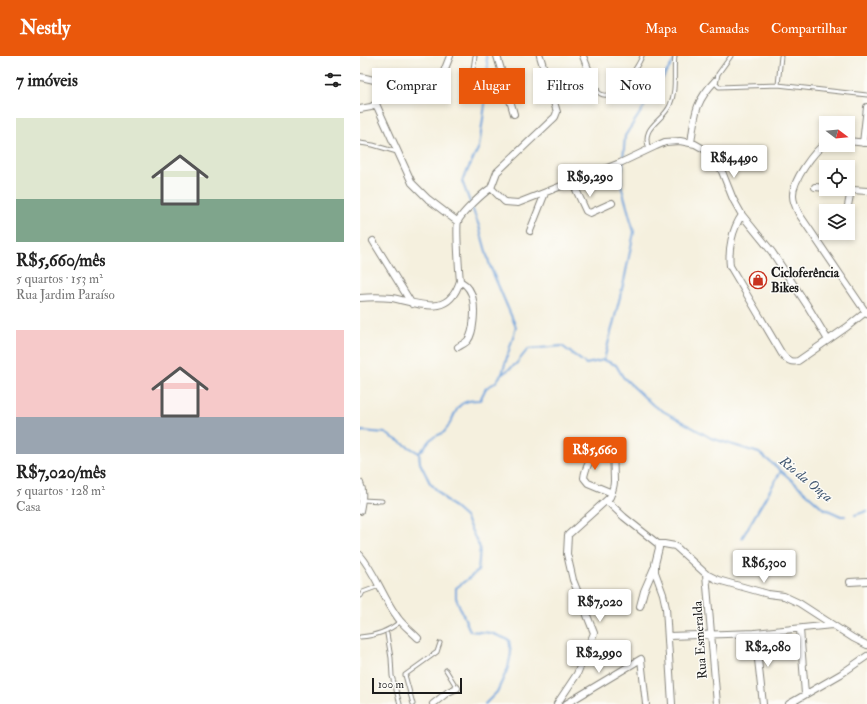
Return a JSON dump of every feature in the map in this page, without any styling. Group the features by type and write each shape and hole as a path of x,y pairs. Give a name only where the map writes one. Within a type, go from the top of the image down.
{"street":[{"path":"445,68 450,56"},
{"path":"497,56 514,114"},
{"path":"360,298 380,297 433,307 442,304 453,295 460,281 458,222 485,191 491,188 494,176 502,166 555,117 557,112 540,56"},
{"path":"583,56 588,68"},
{"path":"360,76 372,79"},
{"path":"691,143 696,109 705,92 716,83"},
{"path":"360,109 371,107 376,104 408,177 416,188 458,222"},
{"path":"855,142 865,143 867,107"},
{"path":"491,188 501,199 508,203 524,202 572,181 620,163 665,142 672,141 691,143 702,148 713,156 721,169 733,199 742,215 772,252 828,340"},
{"path":"742,215 736,226 732,241 729,259 730,266 782,354 790,361 798,361 867,312 851,292 799,214 794,202 793,195 796,183 819,148"},
{"path":"572,181 586,211 590,213 612,203"},
{"path":"815,186 819,187"},
{"path":"855,190 867,191"},
{"path":"530,230 545,193"},
{"path":"373,241 412,304"},
{"path":"458,347 470,337 473,317 473,300 471,293 466,284 460,281"},
{"path":"557,704 577,674 594,633 573,580 567,554 568,535 607,501 612,493 614,481 613,445 599,450 587,468 584,478 588,483 612,493"},
{"path":"360,482 362,488 360,511"},
{"path":"607,501 658,546"},
{"path":"658,546 664,544 675,546 706,574 725,583 768,594 784,596 832,626 867,645"},
{"path":"640,606 647,583 654,568 658,546"},
{"path":"360,556 372,572 401,621 418,638"},
{"path":"654,568 665,602 669,636 672,704"},
{"name":"Rua Esmeralda","path":"706,574 710,636 717,704"},
{"path":"850,582 867,581"},
{"path":"647,583 660,586"},
{"path":"669,636 710,636 832,626"},
{"path":"800,629 805,694"},
{"path":"755,633 763,704"},
{"path":"789,704 867,656"},
{"path":"566,704 641,659 646,704"},
{"path":"433,704 448,692 457,688"}],"lane":[{"path":"474,68 475,56"},
{"path":"598,91 601,95 605,96 616,91 633,72 642,56"},
{"path":"649,149 646,136 653,125 666,112 671,104 675,56"},
{"path":"731,56 718,74 716,83 723,87 778,85 867,94"},
{"path":"778,85 781,56"},
{"path":"360,143 373,145 398,153"},
{"path":"362,500 382,501"},
{"path":"360,596 363,592 379,586"},
{"path":"360,638 390,630 401,621"},
{"path":"387,634 392,676 400,704"},
{"path":"413,704 405,675 437,652 440,643"},
{"path":"446,670 457,688"}],"waterway":[{"path":"486,56 489,76 479,147 462,181 479,226 490,266 516,327 502,374"},
{"path":"604,360 624,281 634,232 621,185 625,136 677,56"},
{"path":"485,704 497,692 508,668 511,653 509,640 491,633 470,631 456,598 456,588 478,571 480,548 465,517 430,483 420,463 419,453 431,439 445,431 460,405 465,402 480,400 486,388 495,383 501,375 516,364 528,349 562,346 586,364 604,360"},
{"path":"604,360 616,365 623,377 654,406 711,438 759,453 823,508 841,516 845,516"},
{"path":"360,432 385,433 419,453"},
{"path":"742,538 781,471"},
{"name":"Rio da Onça","path":"855,515 867,511"}],"place":[{"name":"Cicloferência Bikes","path":"758,280"}]}
